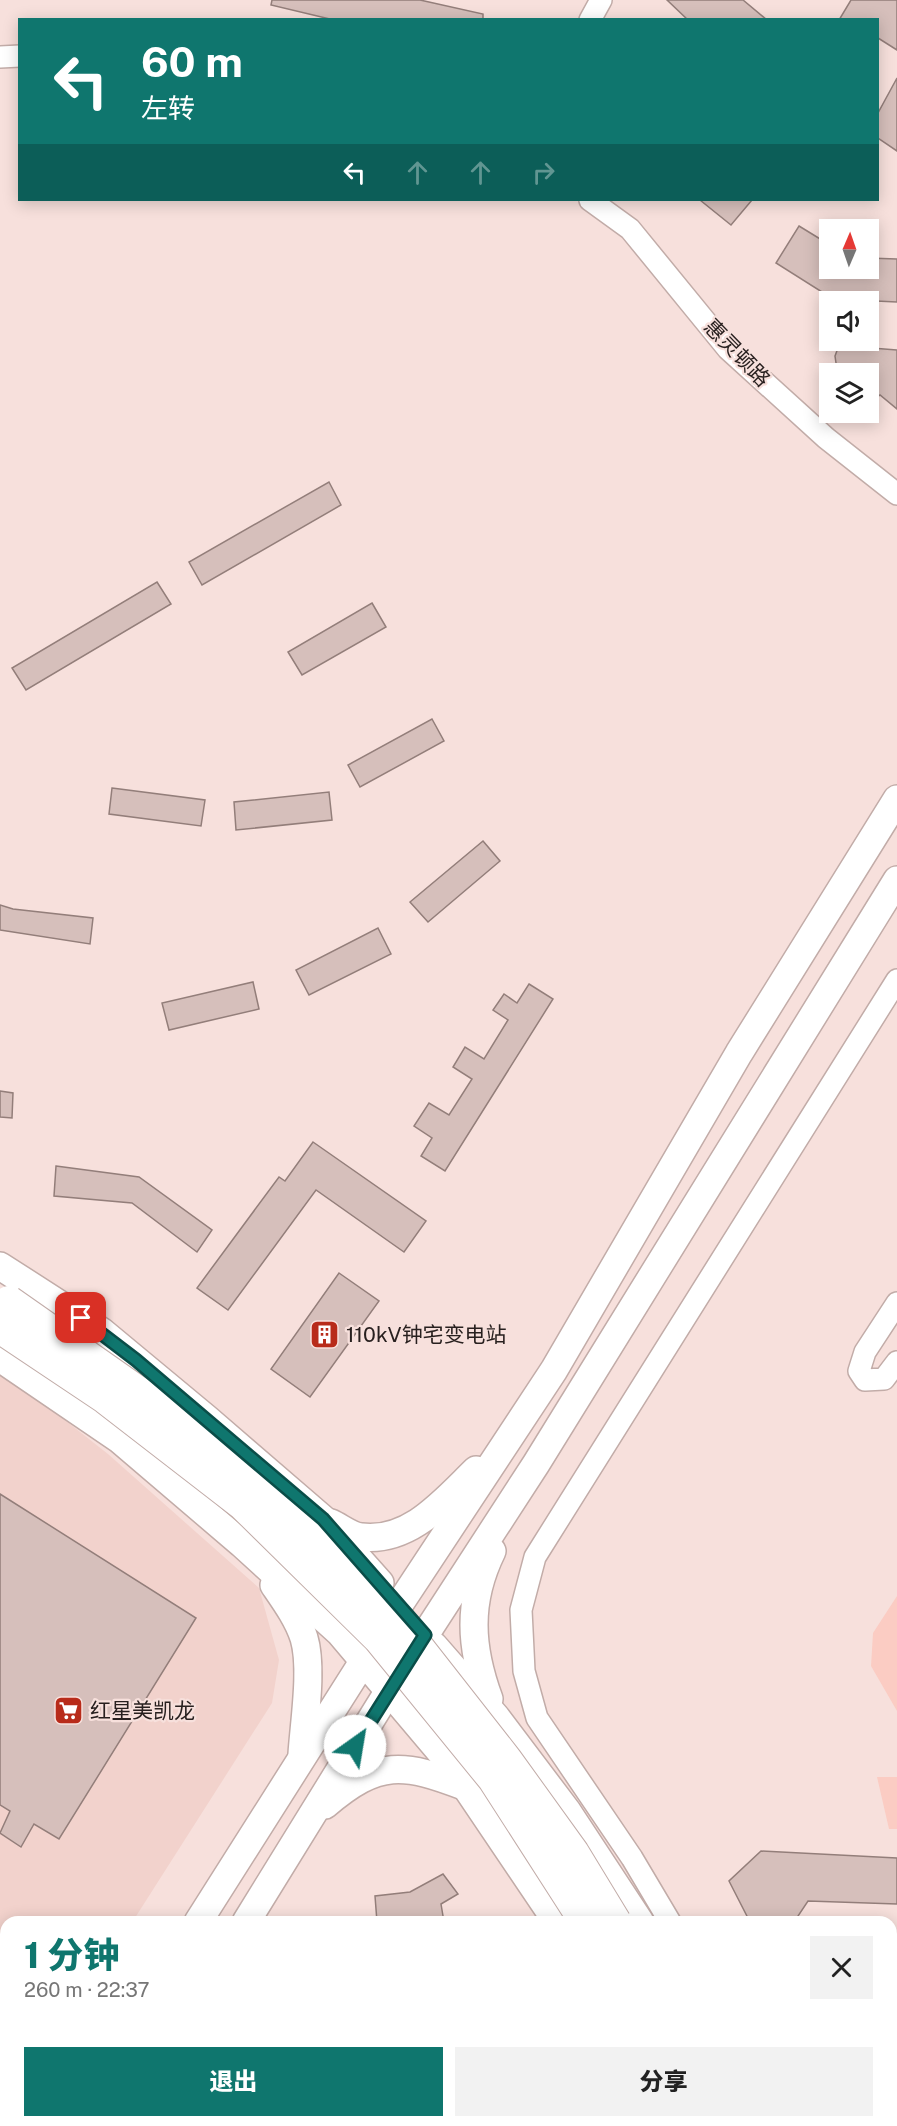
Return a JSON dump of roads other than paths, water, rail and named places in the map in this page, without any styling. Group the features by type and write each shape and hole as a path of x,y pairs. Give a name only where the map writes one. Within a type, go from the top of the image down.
{"highway":[{"path":"3,1309 106,1398 243,1504 379,1638 494,1779 582,1916"},
{"path":"3,1309 146,1398 251,1481 383,1603 506,1760 573,1853 611,1916"}],"main road":[{"path":"202,1916 399,1605 554,1370 739,1053 897,799"},
{"path":"250,1916 388,1692 536,1464 897,880"},
{"path":"0,1266 101,1330 323,1519 496,1717 567,1811 636,1916"},
{"path":"0,1358 119,1440 242,1544 340,1633 449,1762 553,1916"},
{"path":"323,1519 360,1537 399,1534 428,1516 512,1436"},
{"path":"496,1717 477,1666 473,1612 486,1565 536,1464"},
{"path":"242,1544 285,1600 304,1639 307,1682 301,1758"},
{"path":"311,1818 349,1785 389,1769 423,1771 466,1787"}],"street":[{"path":"591,18 601,0"},
{"path":"0,57 18,56"},
{"name":"惠灵顿路","path":"591,201 630,229 728,349 826,438 897,494"},
{"path":"666,1916 632,1858 537,1718 524,1671 521,1610 535,1557 897,980"},
{"path":"897,1303 866,1352 859,1371 865,1380 884,1379 897,1362"}],"place":[{"name":"110kV钟宅变电站","path":"325,1335"},
{"name":"红星美凯龙","path":"69,1711"}]}
